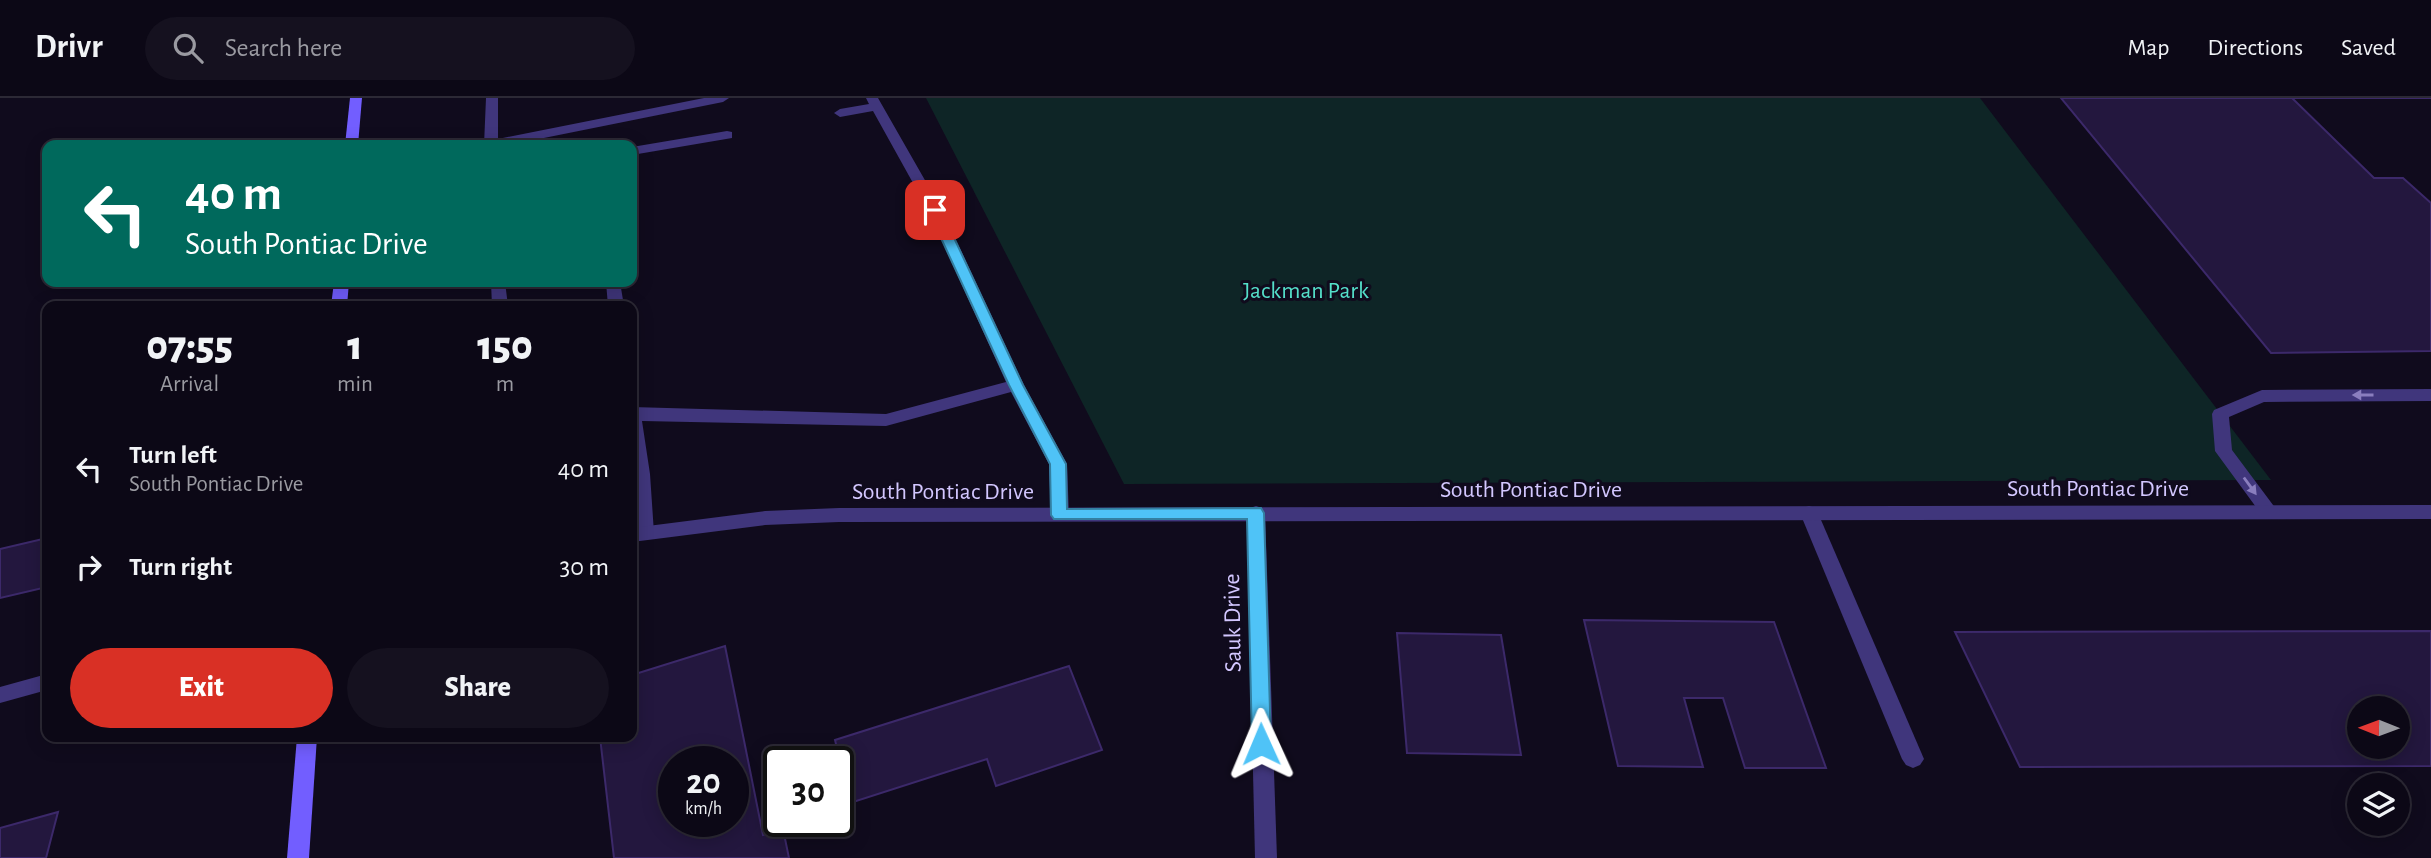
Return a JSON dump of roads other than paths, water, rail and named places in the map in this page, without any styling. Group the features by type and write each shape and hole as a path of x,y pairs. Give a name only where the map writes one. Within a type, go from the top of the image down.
{"main road":[{"path":"352,140 356,98"},
{"path":"298,858 307,742"}],"street":[{"path":"492,98 492,140"},
{"path":"517,140 723,98"},
{"path":"840,113 874,102 935,210 1016,385 1058,464 1059,515"},
{"path":"637,150 727,135"},
{"path":"637,415 886,420 1016,385"},
{"path":"2270,513 2224,451 2220,414 2262,396 2431,394"},
{"path":"637,448 641,474 638,534"},
{"name":"South Pontiac Drive","path":"638,534 778,517 1255,513 2431,512"},
{"name":"Sauk Drive","path":"1255,513 1266,858"},
{"path":"1809,513 1913,759"},
{"path":"0,695 42,683"}],"park label":[{"name":"Jackman Park","path":"1306,290"}]}
